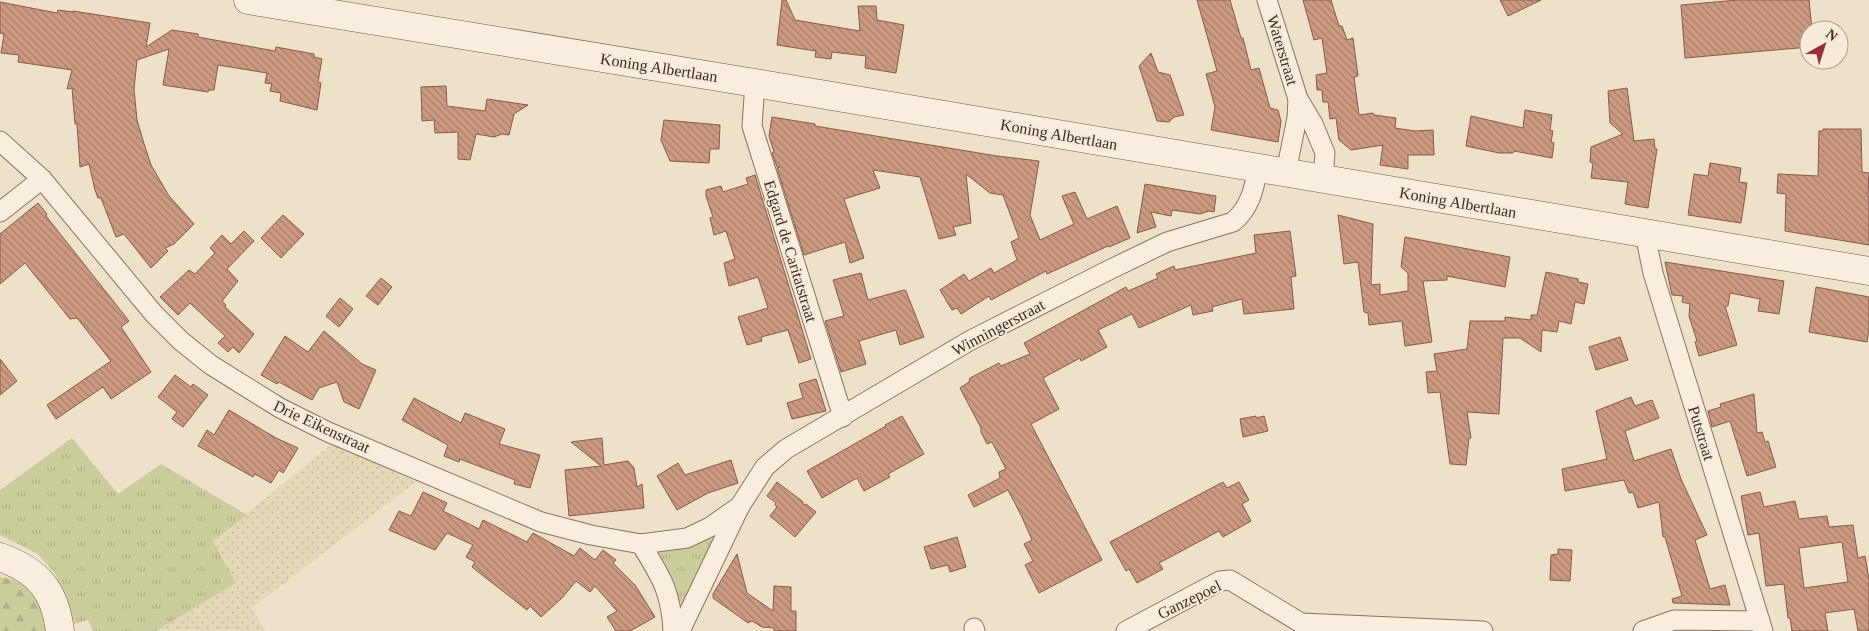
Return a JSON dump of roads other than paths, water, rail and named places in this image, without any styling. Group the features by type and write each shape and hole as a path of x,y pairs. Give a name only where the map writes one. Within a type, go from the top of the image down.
{"street":[{"name":"Koning Albertlaan","path":"248,0 755,83 1869,271"},
{"name":"Waterstraat","path":"1267,0 1298,99 1313,124 1325,153 1323,178"},
{"name":"Edgard de Caritatstraat","path":"755,83 752,126 843,417"},
{"name":"Waterstraat","path":"1286,172 1297,118 1298,99"},
{"name":"Drie Eikenstraat","path":"0,141 42,178 154,314 181,341 211,365 280,408 328,432 541,522 591,535 641,544"},
{"name":"Winningerstraat","path":"680,631 740,506 765,467 786,449 972,340 1109,270 1168,242 1233,222 1241,215 1249,203 1258,168"},
{"path":"0,212 42,178"},
{"name":"Putstraat","path":"1645,234 1654,273 1762,626"},
{"name":"Winningerstraat","path":"641,544 687,538 710,528 740,506"},
{"path":"641,544 664,582 672,609 673,631"},
{"path":"0,557 31,572 42,581 56,608 60,631"},
{"name":"Ganzepoel","path":"1126,631 1220,581 1230,580 1301,623 1483,631"},
{"path":"1643,631 1674,620 1762,626"}]}
